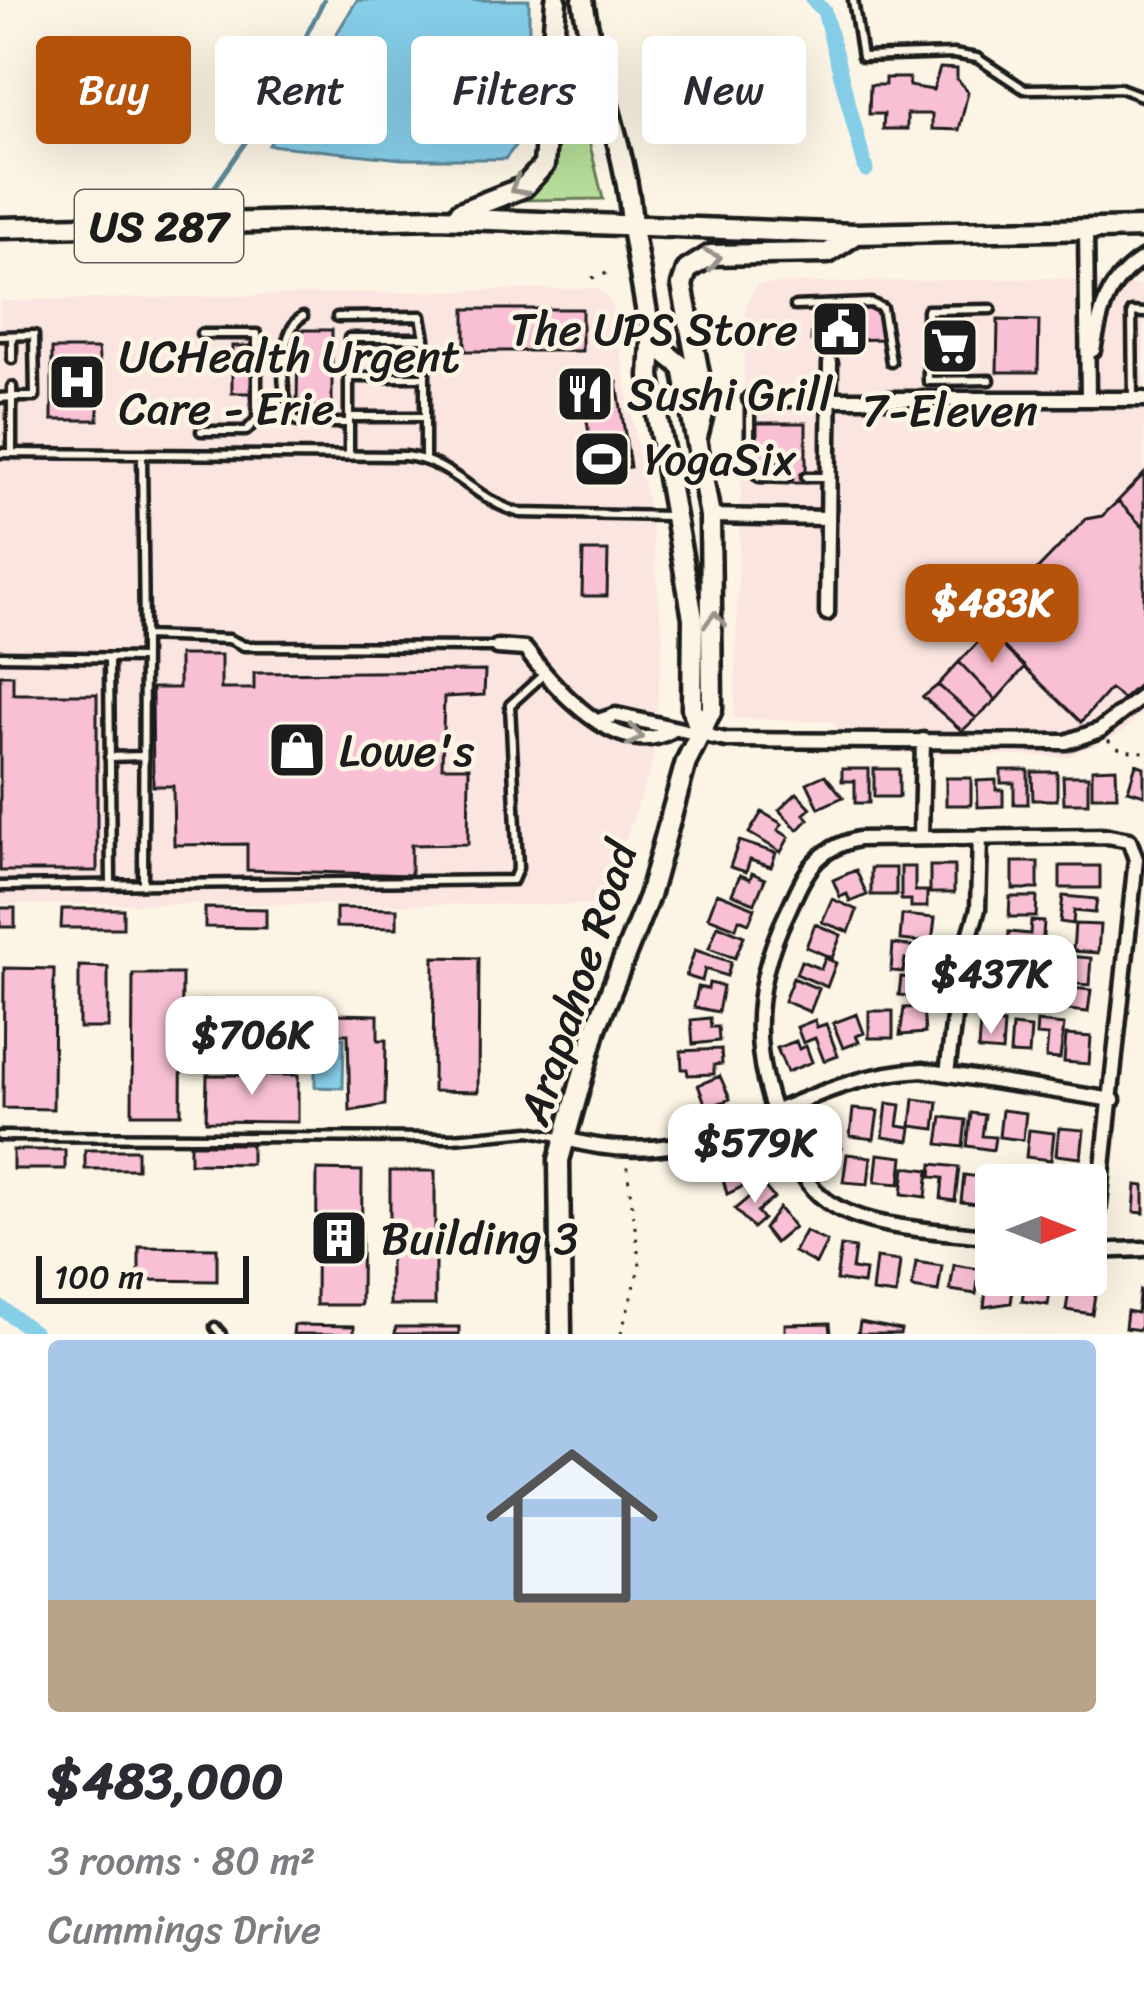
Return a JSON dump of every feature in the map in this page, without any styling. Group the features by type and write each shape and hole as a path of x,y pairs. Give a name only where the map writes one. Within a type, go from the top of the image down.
{"main road":[{"path":"437,218 524,188 544,164 556,0"},
{"name":"Arapahoe Road","path":"584,0 596,78 630,190 652,342 650,376 693,618 692,708 701,734"},
{"name":"US 287","path":"0,229 437,218 855,234 1144,228"},
{"path":"697,436 705,406 682,285 687,270 711,255 828,253 855,234"},
{"name":"Arapahoe Road","path":"561,1334 557,1194 566,1139 596,1028 640,922 686,762 712,709 716,638 710,516 697,436 683,367 652,342"}],"street":[{"path":"1086,228 1088,398"},
{"path":"1088,374 1102,302 1119,274 1144,258"},
{"path":"827,613 830,363"},
{"path":"750,399 1138,399"},
{"path":"710,516 828,518"},
{"path":"497,647 525,649 576,709 601,720 616,715 659,722 671,731 701,734 831,742 1066,742 1100,730 1144,695"},
{"path":"921,838 923,740"},
{"path":"975,1234 854,1214 829,1203 797,1166 774,1114 755,1033 760,989 774,939 808,863 834,844 858,838 1108,836 1130,840 1136,859 1103,1164"},
{"path":"947,1074 960,969 978,908 980,837"},
{"path":"566,1139 626,1151 682,1147 871,1075 923,1070 1113,1100"},
{"path":"1107,1250 1144,1249"}],"lane":[{"path":"853,0 862,57 953,54 977,58 1024,89 1100,87 1144,97"},
{"path":"795,306 871,303 883,308 892,362"},
{"path":"990,380 928,380 927,310 991,309"},
{"path":"1138,399 1132,312 1144,313"},
{"path":"298,422 286,406 287,340 290,326 303,316"},
{"path":"338,317 421,316 425,458"},
{"path":"201,334 257,334 254,427 201,431"},
{"path":"0,336 34,335 35,377 35,398 0,398"},
{"path":"12,336 12,359"},
{"path":"349,455 349,338 425,338"},
{"path":"349,377 425,377"},
{"path":"12,387 12,453"},
{"path":"750,399 750,467 759,477 787,478"},
{"path":"328,423 425,417"},
{"path":"0,453 425,458 521,513 673,517"},
{"path":"142,453 143,882"},
{"path":"806,477 828,477"},
{"path":"144,636 229,639 244,646 497,647"},
{"path":"0,656 143,658"},
{"path":"109,658 111,883"},
{"path":"0,886 513,880 518,868 511,704 544,674"},
{"path":"109,757 143,756"},
{"path":"0,1136 453,1138 530,1131 566,1139"}],"path":[{"path":"592,278 607,273"},
{"path":"1106,738 1121,750 1144,752"},
{"path":"621,1334 641,1246 632,1217 626,1151"}],"shaded area":[{"path":"1050,278 1144,286 1144,711 1122,733 1067,757 852,752 833,722 734,718 746,304 757,284"},
{"path":"597,288 612,304 652,529 663,640 652,767 601,905 0,904 0,301"}],"green space":[{"path":"546,144 590,144 603,199 519,200 540,182"}],"water":[{"path":"357,0 529,0 529,36 411,36 411,144 517,144 505,159 402,159 269,145 387,144 387,36 335,36"},
{"path":"344,1038 343,1088 315,1087 315,1054 327,1040"}],"building":[{"path":"940,68 957,69 957,79 968,92 959,130 932,129 932,114 907,114 907,129 883,129 884,114 869,114 870,85 885,85 885,78 909,78 909,86 933,90"},
{"path":"813,306 864,306 883,316 883,339 811,341"},
{"path":"465,309 582,309 582,351 465,351"},
{"name":"7-Eleven","path":"962,316 963,375 938,375 937,317"},
{"name":"7-Eleven","path":"998,320 1039,321 1038,372 997,372"},
{"path":"298,330 332,330 332,407 297,407"},
{"path":"232,346 252,346 252,393 232,393"},
{"name":"UCHealth Urgent Care - Erie","path":"52,349 98,349 103,394 98,394 98,420 52,420"},
{"path":"617,382 630,467 595,472 585,408 579,409 575,385"},
{"path":"757,423 806,423 806,483 787,483 787,462 757,462"},
{"path":"1144,474 1144,528 1118,501"},
{"path":"1118,501 1144,528 1144,680 1123,699 1110,689 1081,722 988,632 995,624 990,619 1086,519 1102,516"},
{"path":"583,551 608,551 607,596 582,596"},
{"path":"988,632 1025,667 996,700 959,662"},
{"name":"Lowe's","path":"179,655 221,655 221,689 254,689 254,673 485,671 484,695 444,697 442,767 469,767 468,844 411,845 411,875 247,870 247,844 174,845 173,786 153,786 152,688 179,688"},
{"path":"959,662 996,700 976,718 938,685"},
{"path":"0,675 13,675 13,694 97,694 97,871 0,871"},
{"path":"938,685 976,718 962,731 923,697"},
{"path":"1136,764 1144,767 1144,795 1128,790"},
{"path":"1116,768 1117,796 1092,796 1092,769"},
{"path":"842,769 869,769 869,803 855,803 855,781 842,781"},
{"path":"874,769 899,769 899,797 874,797"},
{"path":"1001,770 1028,770 1028,804 1014,804 1014,783 1001,783"},
{"path":"1032,772 1057,772 1057,800 1033,800"},
{"path":"825,775 843,797 819,808 807,783"},
{"path":"1063,776 1088,776 1088,803 1064,803"},
{"path":"946,778 971,778 971,805 946,805"},
{"path":"996,780 996,790 1003,790 1003,806 978,807 977,781"},
{"path":"797,793 811,808 804,814 809,819 798,830 779,810"},
{"path":"762,812 782,824 778,830 789,837 781,852 749,833"},
{"path":"739,841 776,853 771,867 750,860 746,872 730,867"},
{"path":"1013,862 1038,862 1038,889 1013,889"},
{"path":"930,866 954,866 954,893 930,893"},
{"path":"1060,866 1100,866 1100,888 1060,888"},
{"path":"901,867 915,867 915,891 927,891 927,907 911,907 911,900 901,900"},
{"path":"871,868 896,868 896,895 871,895"},
{"path":"856,870 867,895 850,902 847,894 840,897 833,880"},
{"path":"752,873 765,879 755,903 732,894 740,875 750,879"},
{"path":"717,893 755,908 749,923 739,919 736,928 708,917"},
{"path":"1063,896 1097,899 1095,913 1074,911 1073,924 1060,922"},
{"path":"1010,897 1037,897 1036,917 1009,917"},
{"path":"832,899 857,910 849,932 822,922"},
{"path":"0,908 15,908 15,927 0,927"},
{"path":"205,908 266,909 266,928 205,927"},
{"path":"336,908 397,909 397,928 336,927"},
{"path":"62,909 123,909 123,928 61,928"},
{"path":"902,915 935,918 932,943 900,940"},
{"path":"1031,921 1044,922 1042,948 1008,946 1009,932 1030,934"},
{"path":"815,924 841,935 832,958 806,947"},
{"path":"1075,924 1100,925 1098,953 1073,951"},
{"path":"718,925 744,936 735,958 709,948"},
{"path":"893,944 927,948 926,962 905,959 903,972 891,971"},
{"path":"695,950 731,962 727,976 705,969 702,981 686,976"},
{"path":"999,951 1039,956 1036,977 997,973"},
{"path":"1067,956 1091,958 1089,985 1065,983"},
{"path":"434,957 479,958 478,1092 433,1091"},
{"path":"825,958 836,963 827,987 796,974 801,961 821,969"},
{"path":"79,966 108,967 108,1028 79,1028"},
{"path":"4,968 54,969 53,1109 3,1108"},
{"path":"910,971 926,973 923,998 899,995 901,977 909,978"},
{"path":"133,974 182,974 181,1114 132,1114"},
{"path":"793,978 819,989 810,1012 784,1001"},
{"path":"995,980 1020,981 1018,1009 993,1007"},
{"path":"709,983 723,986 718,1012 694,1007 698,987 708,989"},
{"path":"1052,986 1091,990 1088,1012 1049,1008"},
{"path":"204,1001 295,1002 295,1048 204,1048"},
{"path":"923,1007 925,1033 900,1035 904,1008"},
{"path":"869,1011 893,1011 893,1038 869,1038"},
{"path":"336,1014 378,1015 378,1040 386,1040 385,1105 350,1111 348,1034 336,1034"},
{"path":"857,1014 864,1033 856,1036 859,1042 843,1048 833,1023"},
{"path":"710,1018 711,1027 718,1027 719,1041 693,1044 691,1020"},
{"path":"815,1020 817,1027 826,1024 838,1056 824,1061 815,1038 803,1043 797,1027"},
{"path":"1037,1022 1064,1025 1060,1059 1046,1058 1048,1036 1036,1035"},
{"path":"980,1023 1004,1024 1002,1052 978,1050"},
{"path":"1012,1026 1031,1028 1029,1055 1010,1054"},
{"path":"1066,1035 1091,1037 1089,1064 1064,1062"},
{"path":"796,1041 799,1049 806,1046 812,1062 787,1072 777,1048"},
{"path":"721,1049 722,1064 714,1065 714,1074 688,1075 682,1069 681,1051"},
{"path":"207,1075 298,1075 298,1122 206,1121"},
{"path":"720,1076 730,1099 707,1108 698,1085"},
{"path":"914,1099 938,1102 935,1129 911,1126"},
{"path":"887,1103 901,1105 898,1126 911,1128 909,1141 883,1137"},
{"path":"853,1109 878,1111 874,1139 850,1136"},
{"path":"1002,1110 1026,1113 1023,1140 999,1137"},
{"path":"971,1113 985,1115 982,1136 995,1137 993,1150 967,1146"},
{"path":"942,1117 966,1120 963,1147 938,1144"},
{"path":"831,1124 842,1148 820,1159 809,1134"},
{"path":"1059,1128 1084,1130 1081,1158 1056,1155"},
{"path":"1029,1130 1054,1133 1051,1160 1026,1157"},
{"path":"190,1144 251,1144 251,1164 190,1163"},
{"path":"13,1150 65,1150 65,1169 13,1169"},
{"path":"85,1150 137,1150 137,1169 85,1169"},
{"path":"847,1154 871,1157 868,1184 843,1182"},
{"path":"878,1154 903,1157 900,1184 875,1182"},
{"path":"745,1156 749,1164 756,1160 764,1176 727,1194 720,1168"},
{"path":"932,1164 959,1167 955,1201 941,1199 943,1178 931,1177"},
{"path":"905,1167 929,1170 926,1197 902,1194"},
{"name":"Building 3","path":"317,1170 362,1171 361,1305 316,1305"},
{"path":"390,1171 435,1171 435,1305 390,1305"},
{"path":"964,1175 975,1176 975,1204 961,1202"},
{"path":"763,1185 774,1198 757,1212 763,1219 753,1228 735,1209"},
{"path":"1136,1185 1144,1186 1144,1213 1134,1212"},
{"path":"779,1208 794,1227 775,1243 764,1229"},
{"path":"805,1231 827,1242 816,1264 794,1252"},
{"path":"841,1246 855,1248 852,1269 865,1271 863,1284 836,1280"},
{"path":"139,1247 217,1248 217,1281 139,1280"},
{"path":"876,1258 900,1261 896,1295 872,1292"},
{"path":"916,1262 942,1266 938,1292 912,1288"},
{"path":"954,1265 975,1268 975,1294 950,1290"},
{"path":"1140,1289 1141,1330 1125,1328 1127,1311 1137,1313"},
{"path":"985,1296 1012,1296 1011,1303 984,1307"},
{"path":"1023,1296 1049,1296 1048,1305 1022,1301"},
{"path":"1068,1296 1095,1296 1092,1314 1066,1310"},
{"path":"860,1322 901,1330 900,1334 858,1334"},
{"path":"830,1323 831,1334 785,1334 785,1324"},
{"path":"294,1325 354,1326 354,1334 293,1334"},
{"path":"396,1327 459,1327 459,1334 395,1334"}],"waterway":[{"path":"215,186 271,106 324,0"},
{"path":"813,0 824,11 866,170"},
{"path":"0,1307 36,1334"}],"place":[{"name":"The UPS Store","path":"840,329"},
{"name":"7-Eleven","path":"950,346"},
{"name":"UCHealth Urgent Care - Erie","path":"77,382"},
{"name":"Sushi Grill","path":"585,394"},
{"name":"YogaSix","path":"602,459"},
{"name":"Lowe's","path":"297,750"},
{"name":"Building 3","path":"339,1238"}]}
